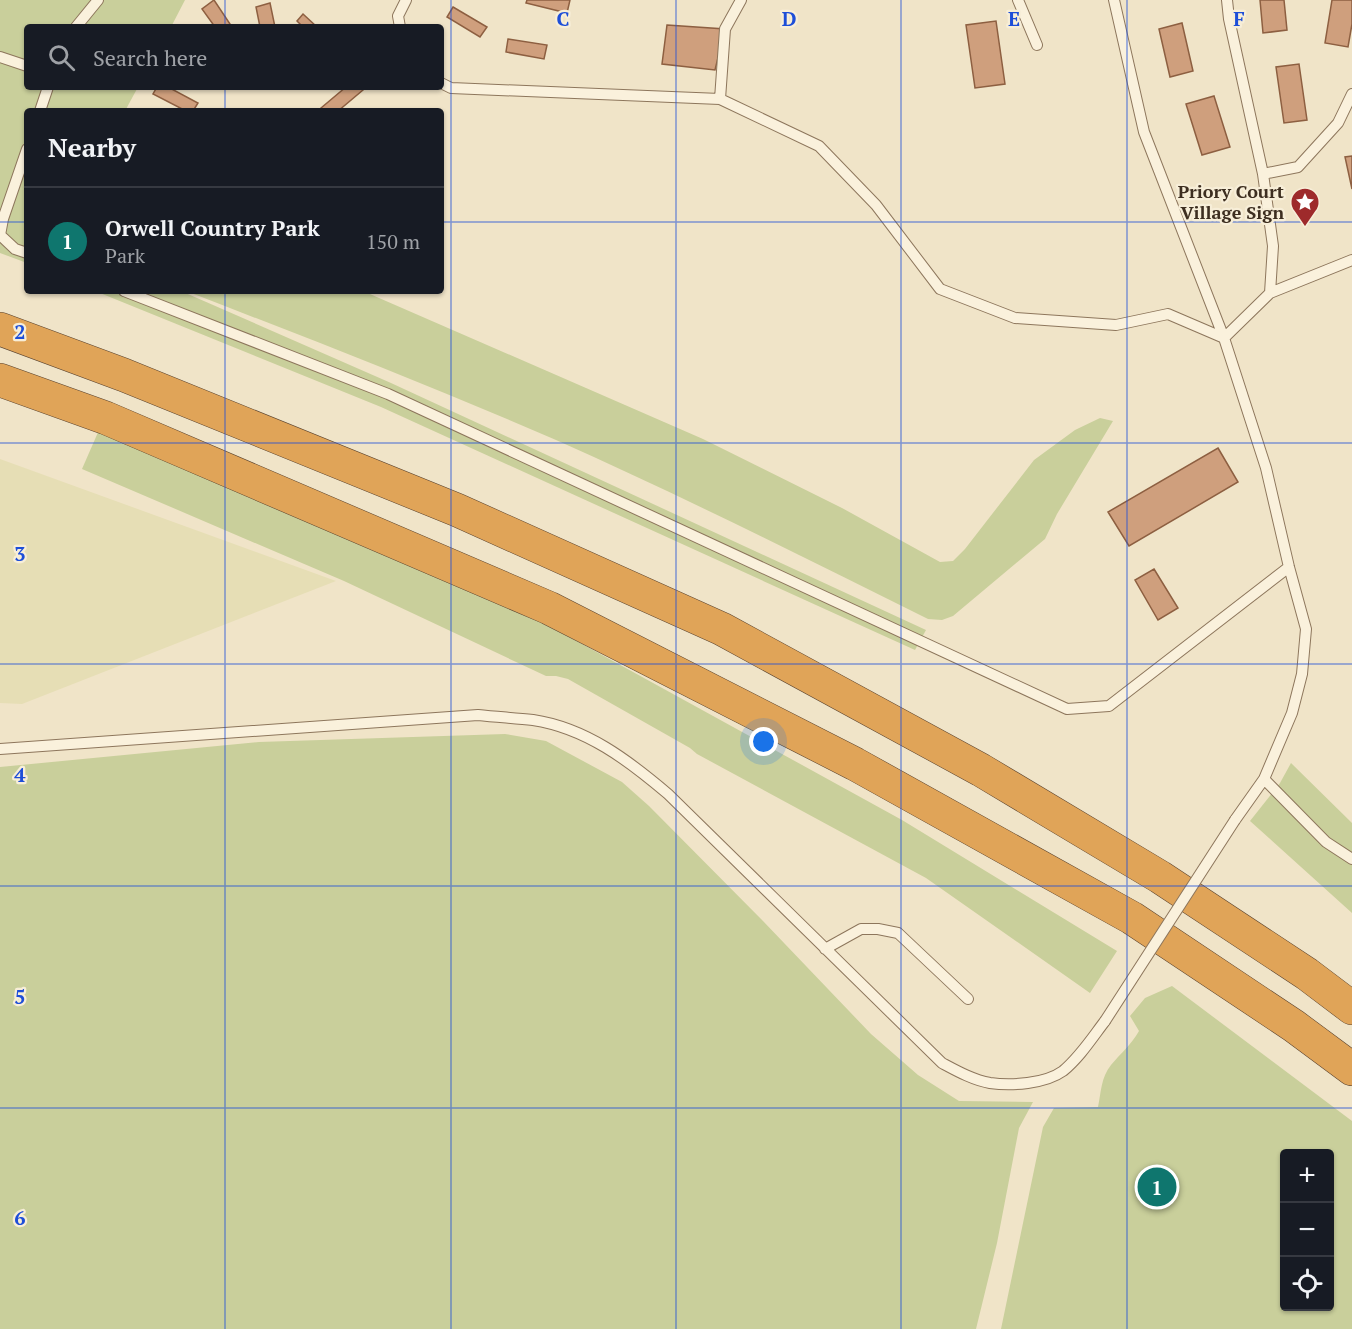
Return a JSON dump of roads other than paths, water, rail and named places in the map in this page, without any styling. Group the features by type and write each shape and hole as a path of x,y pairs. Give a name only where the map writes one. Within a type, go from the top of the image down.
{"highway":[{"path":"0,329 124,375 457,510 722,629 981,770 1160,877 1307,974 1352,1008"},
{"path":"0,380 106,418 549,608 834,753 1132,918 1294,1026 1352,1069"}],"lane":[{"path":"78,24 98,0"},
{"path":"399,24 398,16 406,0"},
{"path":"1018,0 1037,45"},
{"path":"0,749 478,715 534,720 569,729 602,744 668,794 942,1063 965,1075 990,1083 1017,1083 1045,1079 1061,1072 1081,1053 1105,1021 1264,779 1292,713 1302,674 1306,628 1288,567 1266,468 1224,338 1144,132 1114,0"},
{"path":"1227,0 1229,19 1263,174 1273,246 1270,293"},
{"path":"720,99 725,29 738,2"},
{"path":"0,57 24,65"},
{"path":"444,84 451,88 720,99 819,146 876,205 940,289 1015,318 1116,325 1168,314 1224,338"},
{"path":"41,108 47,90"},
{"path":"1263,174 1298,167 1338,123 1352,94"},
{"path":"24,158 3,219 0,235 15,249 24,252"},
{"path":"1224,338 1270,293 1352,260"},
{"path":"132,294 388,394 1067,709 1108,706 1288,567"},
{"path":"1264,779 1326,842 1352,859"},
{"path":"825,949 861,929 878,929 897,933 968,999"}],"place":[{"name":"Priory Court Village Sign","path":"1305,228"},
{"name":"Orwell Country Park","path":"1157,1187"}]}
